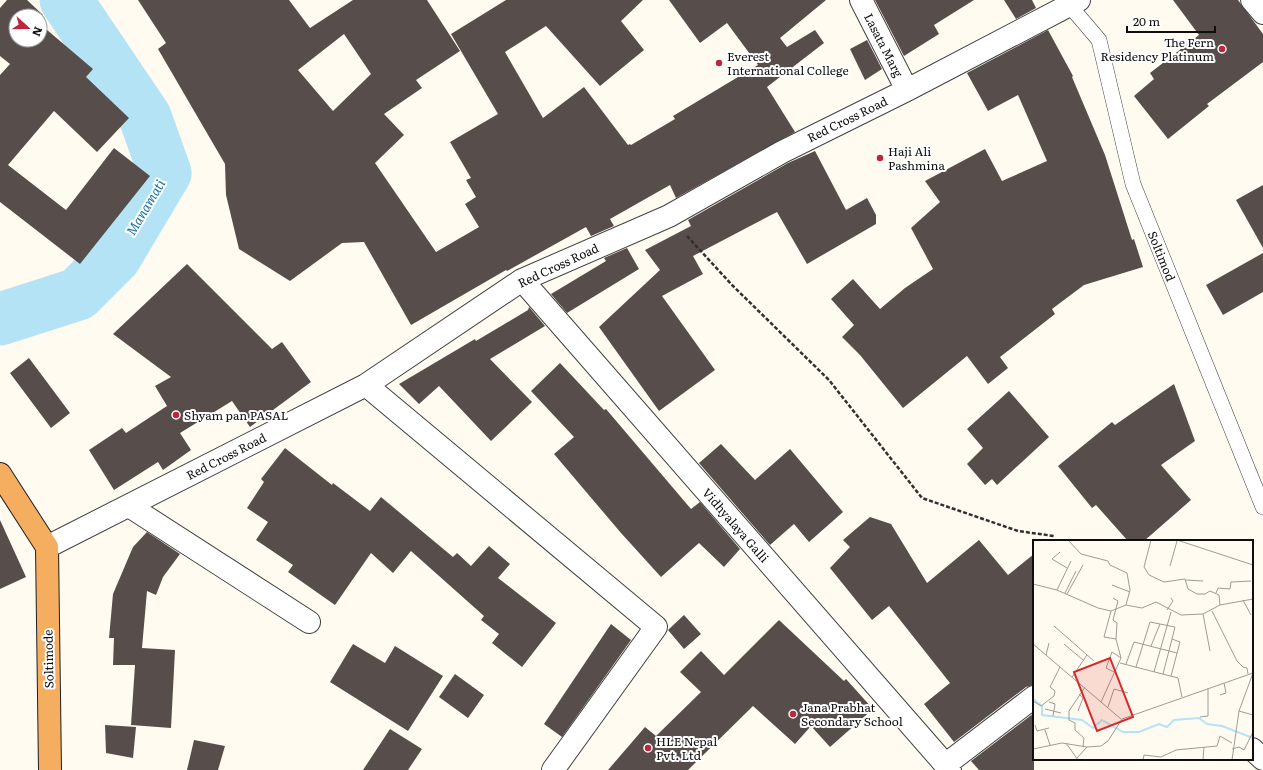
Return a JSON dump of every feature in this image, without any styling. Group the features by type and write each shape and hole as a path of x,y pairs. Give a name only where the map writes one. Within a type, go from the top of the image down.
{"highway":[{"path":"0,474 47,547"},
{"name":"Soltimode","path":"47,547 50,770"}],"street":[{"name":"Lasata Marg","path":"861,0 907,90"},
{"path":"1252,0 1263,13"},
{"name":"Red Cross Road","path":"47,547 366,385 522,280 669,216 782,152 907,90 1074,3"},
{"name":"Vidhyalaya Galli","path":"522,280 948,768"},
{"path":"366,385 656,627 553,770"},
{"path":"130,506 309,622"},
{"path":"948,768 1033,698"},
{"path":"1253,750 1263,759"}],"lane":[{"name":"Soltimod","path":"1074,3 1099,40 1133,184 1263,507"}],"path":[{"path":"669,216 732,285 829,380 922,498 1018,531 1054,536"}],"building":[{"path":"7,0 27,0 36,8 8,8 8,48 48,48 48,31 93,69 86,77 129,118 97,152 54,111 8,165 66,210 114,148 150,176 80,264 0,202 0,75 10,64 0,56 0,8"},
{"path":"138,0 289,0 310,28 353,0 427,0 460,51 416,80 422,88 384,114 404,135 375,163 436,252 479,227 465,204 476,197 466,180 471,178 450,142 498,114 451,34 506,0 643,0 621,21 644,50 600,86 546,26 505,52 543,118 584,87 628,145 631,145 675,119 673,116 758,65 727,23 700,43 669,0 826,0 780,38 787,47 815,30 824,43 767,87 795,132 676,198 670,185 610,219 614,226 591,236 586,227 507,271 506,270 411,325 364,242 342,243 290,281 239,249 226,195 225,164 158,49 166,43","holes":["344,34 371,74 333,111 298,70"]},
{"path":"875,0 974,0 934,25 939,34 904,56"},
{"path":"1004,0 1032,0 1036,8 1016,19"},
{"name":"The Fern Residency Platinum","path":"1173,0 1238,0 1263,34 1263,62 1207,104 1209,106 1168,139 1134,96 1154,79 1150,73 1199,35"},
{"path":"1048,30 1073,76 1072,77 1105,155 1132,240 1134,239 1143,267 1084,285 1052,309 1055,314 1000,357 1008,368 988,384 967,356 903,408 860,355 842,337 854,325 831,299 853,279 880,309 905,288 933,269 911,228 940,202 925,181 985,149 1002,181 1047,161 1018,95 988,111 967,73"},
{"path":"867,40 882,69 865,80 850,49"},
{"path":"815,151 846,210 867,198 876,215 876,224 807,264 777,212 693,256 703,274 662,296 715,370 659,411 599,327 660,270 645,250 691,226 688,220 788,163"},
{"path":"1263,185 1263,248 1236,200"},
{"path":"627,248 639,269 567,313 551,294 606,261 604,258"},
{"path":"1263,253 1263,292 1223,315 1206,285"},
{"path":"187,264 272,349 282,342 311,382 250,427 232,401 180,433 191,450 163,470 158,462 114,490 89,450 122,428 126,433 167,406 155,386 171,377 113,334"},
{"path":"529,307 545,326 490,359 532,402 491,441 439,386 419,404 399,384 475,339 476,341 528,310"},
{"path":"29,358 70,413 51,428 10,373"},
{"path":"560,363 604,410 606,409 691,509 700,502 740,549 724,567 699,543 661,577 621,533 554,454 574,437 531,391"},
{"path":"1174,384 1195,441 1161,465 1191,500 1145,540 1127,540 1096,505 1092,508 1058,466 1112,422 1115,425"},
{"path":"1009,391 1049,437 997,485 992,479 985,485 967,464 983,448 967,429"},
{"path":"721,444 755,480 790,449 843,512 809,542 794,524 770,545 699,463"},
{"path":"285,448 332,485 333,483 370,511 381,497 453,557 457,553 471,566 489,546 510,564 498,578 556,623 522,667 492,643 499,634 481,620 484,616 411,551 393,573 371,553 335,605 288,572 293,565 256,540 268,522 247,508 264,482 261,479"},
{"path":"870,517 891,524 927,583 979,540 1008,575 1033,555 1033,685 1026,687 954,742 924,704 950,683 889,606 872,620 830,568 850,547 843,540"},
{"path":"0,520 26,577 0,589"},
{"path":"147,532 180,554 163,577 156,595 147,591 142,648 175,650 171,728 131,725 135,665 113,665 114,638 109,638 113,594 133,547"},
{"path":"684,615 701,634 684,649 668,630"},
{"path":"779,620 844,681 846,679 873,709 830,747 811,726 795,744 753,706 688,770 608,770 645,727 656,736 701,692 680,672 701,651 724,675"},
{"path":"611,624 631,640 562,737 544,724"},
{"path":"353,644 385,663 395,646 443,676 408,731 330,682"},
{"path":"455,674 484,695 468,718 439,697"},
{"path":"1033,714 1034,770 979,770 971,761"},
{"path":"105,725 136,727 133,758 106,753"},
{"path":"390,729 422,749 408,770 363,770"},
{"path":"194,740 225,746 218,770 187,770"}],"waterway":[{"name":"Manamati","path":"0,319 78,294 115,257 165,173 145,117 66,0"}],"place":[{"name":"The Fern Residency Platinum","path":"1222,49"},
{"name":"Everest International College","path":"719,63"},
{"name":"Haji Ali Pashmina","path":"880,158"},
{"name":"Shyam pan PASAL","path":"176,415"},
{"name":"Jana Prabhat Secondary School","path":"793,714"},
{"name":"HLE Nepal Pvt. Ltd","path":"648,748"}]}
